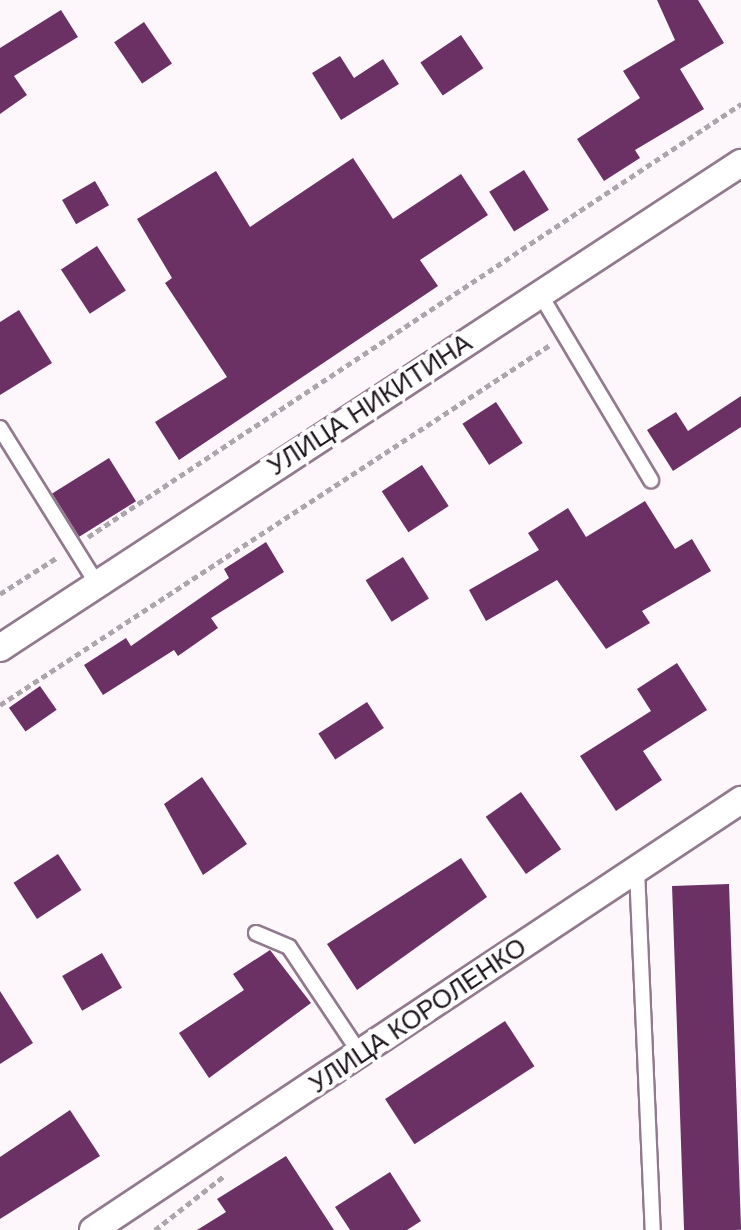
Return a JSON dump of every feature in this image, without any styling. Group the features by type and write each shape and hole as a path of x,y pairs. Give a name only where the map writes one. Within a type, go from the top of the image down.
{"street":[{"name":"УЛИЦА НИКИТИНА","path":"0,648 741,163"},
{"name":"УЛИЦА КОРОЛЕНКО","path":"93,1230 741,800"}],"lane":[{"path":"540,294 651,480"},
{"path":"0,428 97,584"},
{"path":"637,870 653,1230"},
{"path":"256,933 289,947 361,1055"}],"path":[{"path":"0,594 741,104"},
{"path":"0,705 564,336"}],"building":[{"path":"657,0 698,0 724,43 680,69 704,109 635,150 640,158 604,181 577,139 640,98 623,71 675,40"},
{"path":"61,10 78,37 14,76 27,95 0,114 0,48"},
{"path":"144,22 172,63 142,84 114,42"},
{"path":"461,35 483,68 443,96 420,62"},
{"path":"340,56 354,78 383,59 399,84 341,120 312,73"},
{"path":"353,158 393,219 461,174 488,215 420,260 438,286 179,460 155,422 227,377 165,283 172,278 137,219 216,171 250,227"},
{"path":"524,170 549,210 514,232 489,192"},
{"path":"95,181 109,205 76,224 62,200"},
{"path":"97,246 126,290 90,314 61,269"},
{"path":"19,310 52,363 0,395 0,322"},
{"path":"741,396 741,427 673,471 647,430 676,412 688,431"},
{"path":"496,402 523,443 489,465 462,424"},
{"path":"109,458 136,501 79,537 52,494"},
{"path":"422,465 449,506 408,532 382,491"},
{"path":"645,501 675,549 692,539 711,571 642,611 650,623 606,649 557,580 486,621 469,590 539,550 528,533 568,508 586,537"},
{"path":"266,542 284,572 211,618 218,628 178,656 174,650 103,695 84,665 126,638 131,646 229,578 224,569"},
{"path":"403,557 429,599 392,622 366,580"},
{"path":"677,663 707,710 643,751 662,780 616,811 580,756 651,711 637,689"},
{"path":"40,686 57,710 26,732 9,708"},
{"path":"367,702 384,728 335,760 318,734"},
{"path":"202,777 247,844 203,875 164,804"},
{"path":"521,792 561,849 526,874 486,817"},
{"path":"58,854 81,890 37,919 14,883"},
{"path":"461,858 487,897 357,990 327,944"},
{"path":"729,884 741,1230 684,1230 672,886"},
{"path":"270,950 311,1003 209,1078 179,1033 244,990 233,974"},
{"path":"102,953 122,988 82,1011 62,976"},
{"path":"0,991 33,1043 0,1064"},
{"path":"505,1021 534,1066 414,1144 385,1099"},
{"path":"70,1110 100,1156 0,1219 0,1157"},
{"path":"286,1156 334,1230 197,1230 226,1212 217,1199"},
{"path":"390,1172 421,1221 407,1230 350,1230 335,1207"}]}
